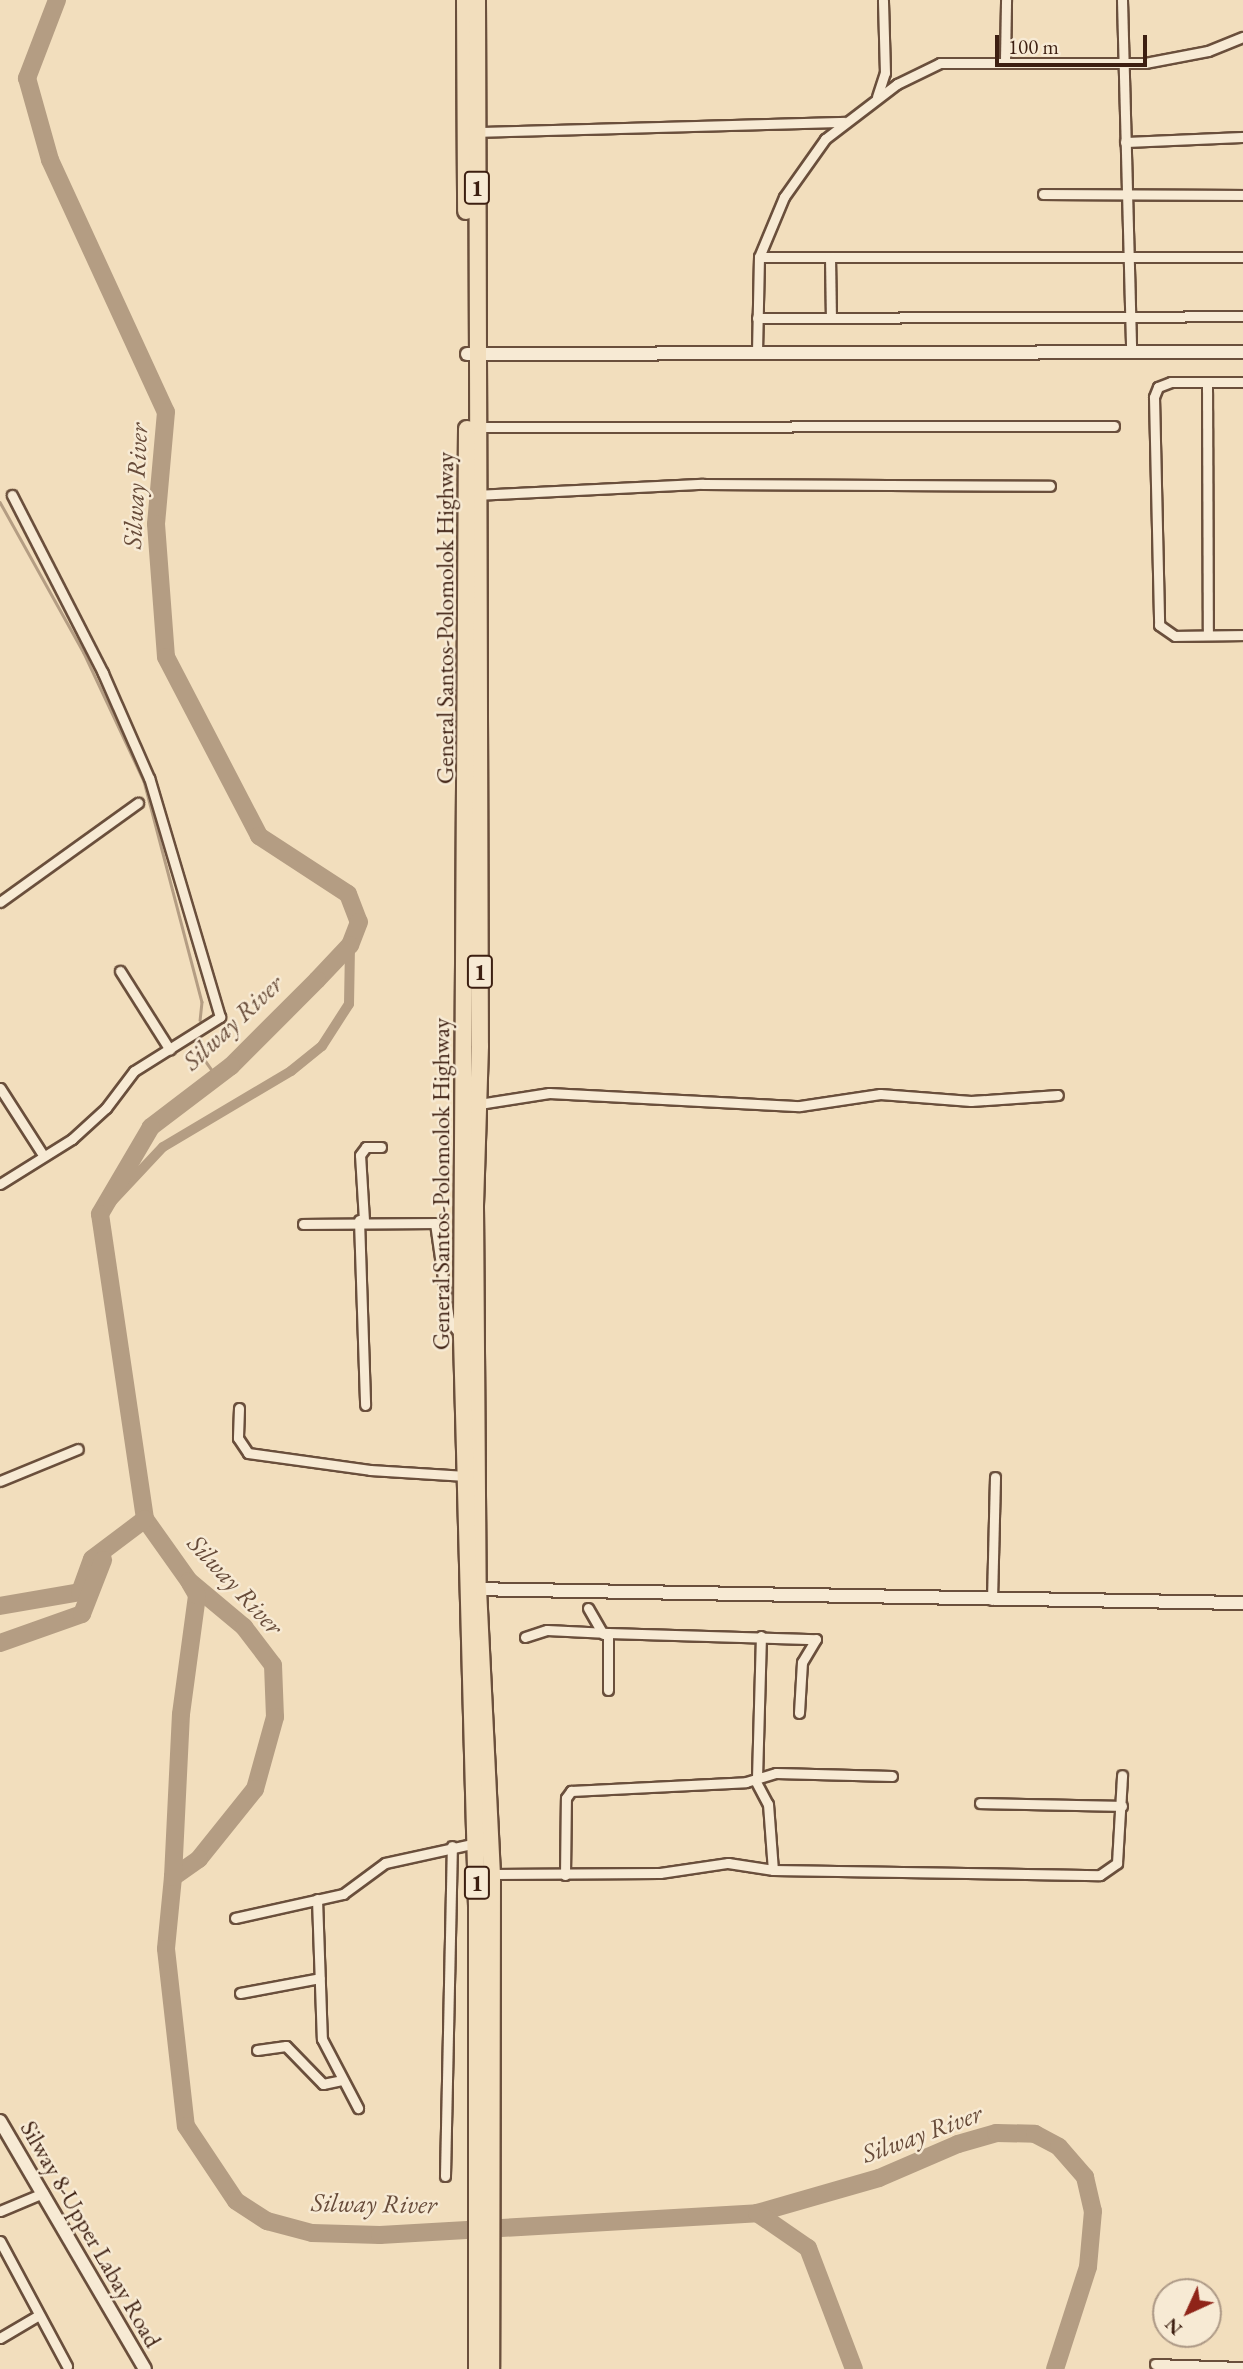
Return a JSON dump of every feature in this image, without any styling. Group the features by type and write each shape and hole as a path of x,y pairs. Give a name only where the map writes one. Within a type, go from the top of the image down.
{"highway":[{"name":"1","path":"466,0 479,1104 472,1589 492,1874 486,2269 491,2369"},
{"name":"1","path":"472,354 477,0"},
{"name":"General Santos-Polomolok Highway","path":"472,495 462,1338 472,1589 476,1843 487,2198"},
{"name":"1","path":"477,2369 486,2269"}],"street":[{"path":"877,98 885,73 883,0"},
{"path":"1005,60 1006,0"},
{"path":"1122,0 1131,351"},
{"path":"757,352 759,257 784,197 844,122 877,98 940,63 1005,60 1122,64 1183,57 1243,37"},
{"path":"477,132 844,122"},
{"path":"1125,142 1243,137"},
{"path":"1043,194 1243,195"},
{"path":"759,257 1243,257"},
{"path":"830,257 831,318"},
{"path":"757,318 1243,316"},
{"path":"472,354 1243,352"},
{"path":"1207,382 1208,635"},
{"path":"1243,382 1164,384 1154,397 1159,625 1175,636 1243,635"},
{"path":"472,428 1114,426"},
{"path":"472,495 703,484 1050,486"},
{"path":"0,1184 106,1108 134,1071 219,1020 217,1002 149,778 86,638 12,495"},
{"path":"0,902 138,803"},
{"path":"120,971 170,1050"},
{"path":"0,1088 43,1155"},
{"path":"479,1104 548,1093 800,1106 853,1095 971,1101 1058,1095"},
{"path":"365,1405 360,1155 366,1147 381,1147"},
{"path":"303,1224 361,1220 435,1223 449,1320 462,1338"},
{"path":"239,1408 238,1438 248,1453 370,1470 466,1476"},
{"path":"0,1481 78,1449"},
{"path":"992,1600 995,1477"},
{"path":"472,1589 1243,1603"},
{"path":"588,1608 605,1633 608,1690"},
{"path":"525,1637 547,1630 821,1638 802,1662 799,1713"},
{"path":"761,1636 756,1779 768,1804 773,1870"},
{"path":"565,1875 566,1798 571,1791 756,1779 808,1772 892,1776"},
{"path":"492,1874 660,1873 728,1863 773,1870 1100,1875 1117,1863 1122,1775"},
{"path":"980,1803 1122,1806"},
{"path":"235,1918 343,1894 385,1863 476,1843"},
{"path":"445,2176 453,1846"},
{"path":"317,1899 323,2039 358,2109"},
{"path":"240,1993 320,1979"},
{"path":"257,2050 286,2046 323,2084 342,2080"},
{"name":"Silway 8-Upper Labay Road","path":"0,2121 145,2369"},
{"path":"0,2211 43,2193"},
{"path":"0,2241 67,2366"},
{"path":"0,2338 39,2315"},
{"path":"1156,2364 1197,2368 1243,2367"}],"waterway":[{"name":"Silway River","path":"57,0 27,78 50,160 166,412 156,524 166,657 259,836 348,894 359,922 350,945 231,1066 151,1127 100,1214 145,1519 189,1581 244,1627 273,1665 275,1717 255,1789 199,1859 173,1877 166,1949 186,2126 236,2201 267,2221 312,2233 380,2235 757,2213 879,2178 958,2144 996,2133 1035,2134 1059,2147 1085,2177 1093,2211 1088,2267 1055,2369"},
{"path":"0,502 84,653 144,781 202,1002 200,1020"},
{"path":"100,1214 163,1147 291,1071 322,1046 349,1004 350,945"},
{"path":"202,1056 216,1076"},
{"path":"0,1606 80,1592 92,1559 145,1519"},
{"path":"0,1643 82,1614 103,1560"},
{"path":"173,1877 181,1714 197,1595 190,1583"},
{"path":"757,2213 808,2248 854,2369"}]}
